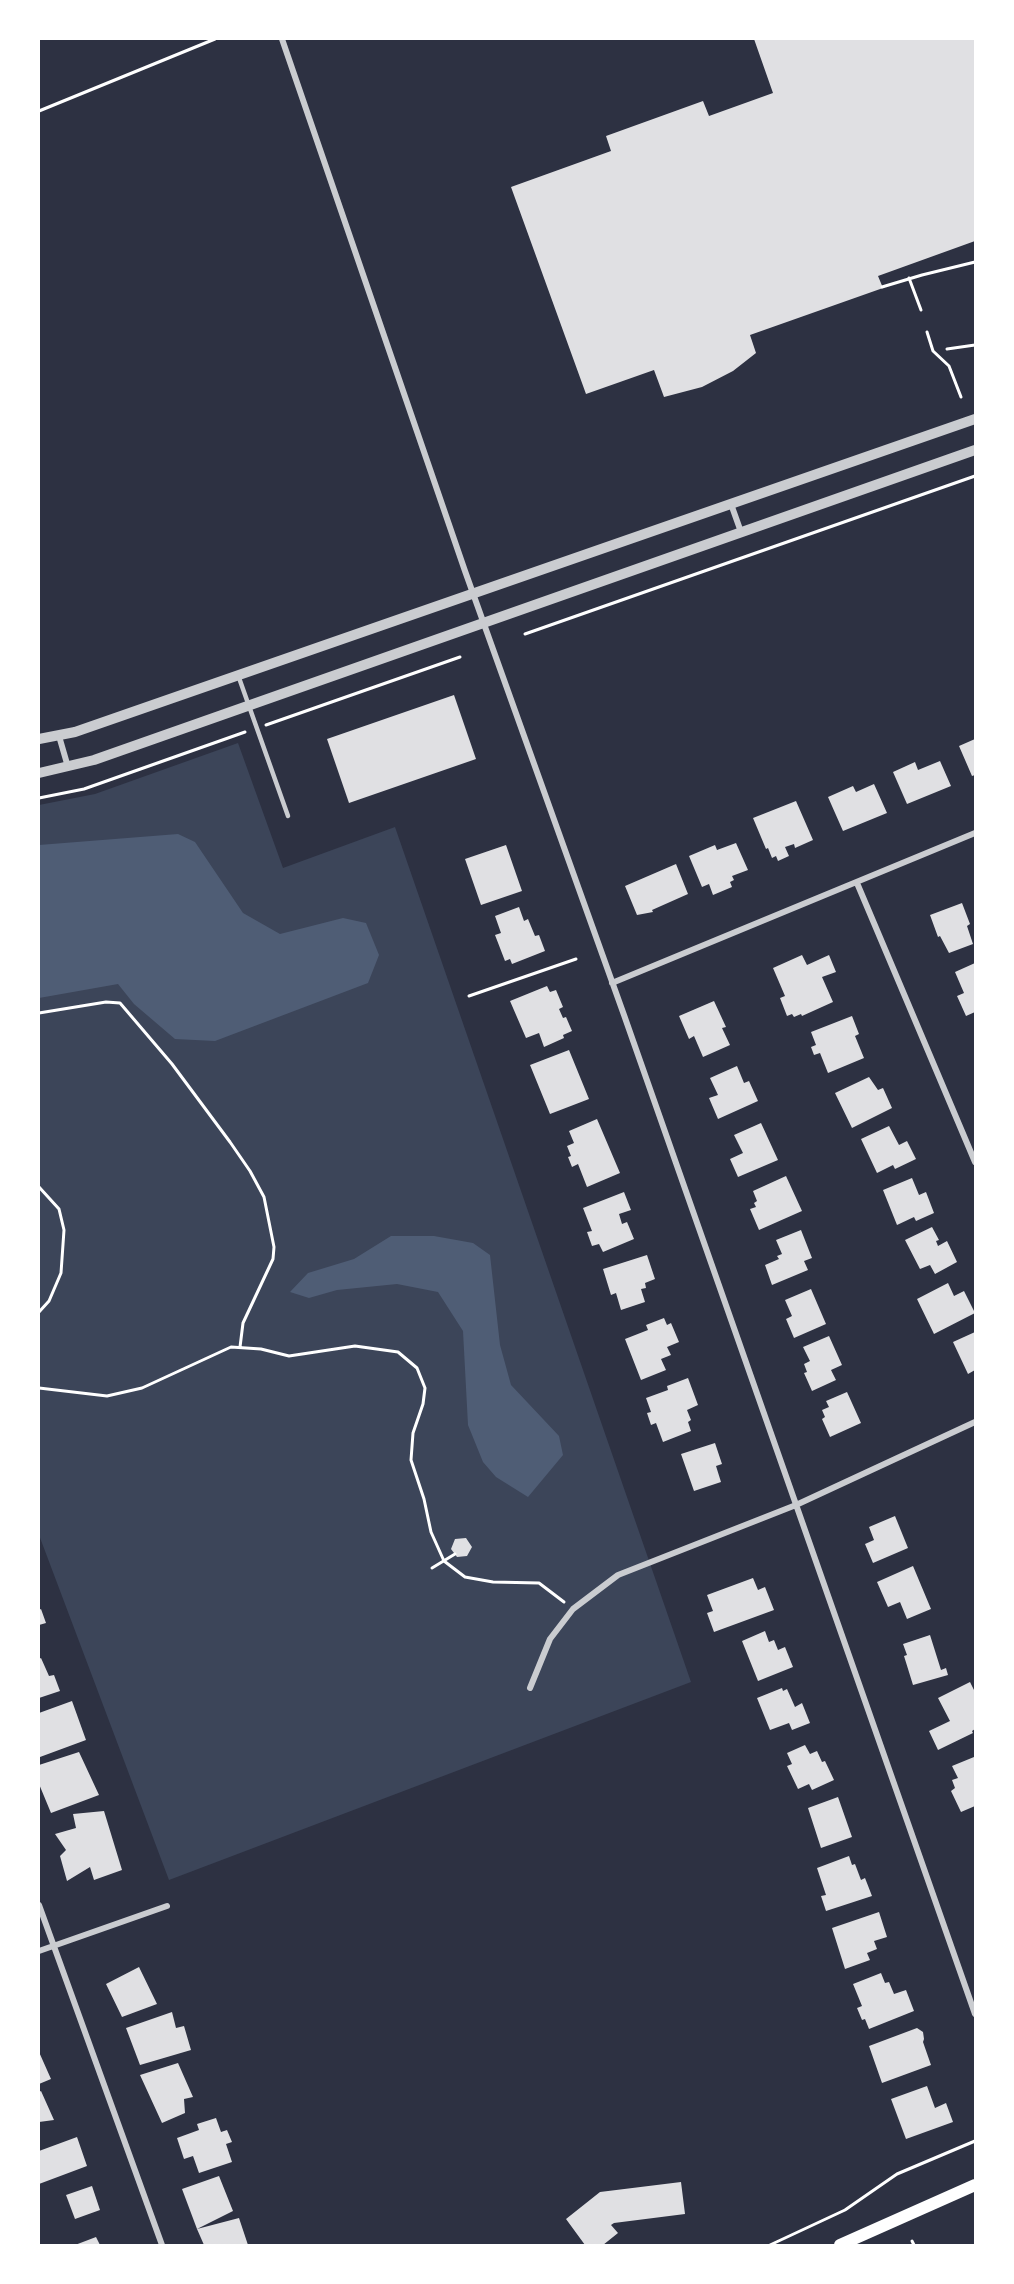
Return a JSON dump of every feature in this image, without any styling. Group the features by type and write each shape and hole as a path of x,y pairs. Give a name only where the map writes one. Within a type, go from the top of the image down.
{"main road":[{"path":"840,2245 975,2186"}],"street":[{"path":"282,39 473,593 975,2014"},
{"path":"39,739 59,736 238,675 975,419"},
{"path":"39,773 68,768 94,760 975,450"},
{"path":"731,504 741,532"},
{"path":"59,736 68,768"},
{"path":"612,983 975,833"},
{"path":"857,883 975,1162"},
{"path":"530,1688 550,1639 573,1609 618,1575 796,1505 975,1422"},
{"path":"39,1905 162,2245"},
{"path":"39,1951 166,1906"}],"lane":[{"path":"238,675 288,816"}],"path":[{"path":"39,111 215,39"},
{"path":"882,287 909,278 975,263"},
{"path":"909,278 921,310"},
{"path":"927,332 933,351 949,366 961,397"},
{"path":"946,349 975,345"},
{"path":"525,634 975,476"},
{"path":"469,996 576,959"},
{"path":"39,1013 106,1002 120,1003 172,1064 250,1171 264,1197 274,1247 269,1268 243,1323 240,1347"},
{"path":"39,1187 58,1209 64,1230 61,1273 49,1301 39,1312"},
{"path":"39,1388 107,1396 142,1388 231,1347 261,1349 289,1356 355,1346 398,1352 417,1368 425,1388 423,1404 413,1433 411,1460 424,1499 431,1532 444,1561 465,1577 493,1582 539,1583 573,1609"},
{"path":"432,1568 455,1554"},
{"path":"770,2245 845,2210 897,2174 975,2141"}],"shaded area":[{"path":"238,743 283,868 395,827 691,1682 169,1880 39,1535 39,805 95,794"},
{"path":"178,834 195,842 243,913 280,934 343,918 366,923 379,955 368,983 215,1041 175,1039 134,1004 118,984 39,998 39,845"},
{"path":"391,1236 434,1236 473,1243 490,1255 500,1345 511,1385 559,1436 563,1455 528,1497 496,1477 483,1462 468,1425 463,1331 438,1292 397,1284 337,1290 309,1298 290,1292 308,1273 354,1259"}],"building":[{"path":"754,39 975,39 975,241 878,276 883,288 750,335 756,353 733,371 702,387 664,397 654,370 586,394 511,187 611,151 606,136 703,101 709,116 773,93"},
{"path":"454,695 476,759 349,803 327,739"},
{"path":"975,739 975,775 972,776 959,746"},
{"path":"940,761 951,786 907,804 893,772 915,762 918,770"},
{"path":"874,784 887,813 843,831 828,797 853,786 856,792"},
{"path":"796,801 813,840 795,848 794,844 785,847 789,856 778,861 776,856 772,858 768,848 766,849 753,818"},
{"path":"736,843 748,870 732,876 734,880 730,882 732,887 713,895 709,884 702,887 689,856 715,845 717,850"},
{"path":"506,845 522,891 481,905 465,859"},
{"path":"676,864 688,894 652,910 653,912 637,915 625,886"},
{"path":"962,903 970,924 967,926 973,944 949,953 940,936 938,937 930,915"},
{"path":"519,907 524,921 528,919 535,936 539,935 545,951 512,964 510,959 505,961 495,935 501,933 495,916"},
{"path":"802,955 807,965 829,955 836,972 822,977 833,1002 802,1016 801,1014 794,1017 792,1014 787,1016 780,998 785,996 773,968"},
{"path":"975,963 975,1012 966,1016 957,996 964,993 955,972"},
{"path":"547,986 550,992 556,990 563,1007 559,1009 563,1018 566,1017 572,1031 563,1035 564,1038 544,1047 539,1033 526,1038 510,1001"},
{"path":"714,1001 726,1027 722,1028 730,1045 703,1057 694,1036 689,1039 679,1016"},
{"path":"852,1016 859,1034 855,1036 864,1058 828,1073 820,1053 814,1055 811,1047 816,1045 811,1032"},
{"path":"569,1050 589,1099 550,1114 530,1065"},
{"path":"737,1066 744,1083 749,1081 758,1101 718,1119 709,1098 718,1095 710,1078"},
{"path":"869,1077 878,1090 883,1088 892,1108 852,1128 835,1093"},
{"path":"597,1119 620,1173 587,1187 578,1164 572,1167 568,1157 571,1156 567,1146 574,1143 569,1131"},
{"path":"761,1123 778,1160 738,1177 730,1159 743,1153 734,1135"},
{"path":"889,1126 899,1145 907,1141 916,1159 895,1169 893,1165 877,1173 861,1139"},
{"path":"786,1176 802,1211 759,1230 750,1209 756,1207 754,1203 757,1201 753,1191"},
{"path":"912,1178 919,1195 926,1192 934,1213 916,1221 914,1217 897,1225 883,1190"},
{"path":"624,1192 631,1210 619,1214 622,1224 627,1222 634,1239 603,1252 599,1244 592,1246 587,1232 592,1231 583,1208"},
{"path":"932,1227 939,1240 936,1241 938,1246 947,1241 957,1262 935,1274 930,1265 920,1269 905,1240"},
{"path":"801,1230 812,1258 804,1261 808,1270 772,1285 765,1265 779,1259 777,1256 782,1254 776,1240"},
{"path":"647,1255 655,1279 645,1283 646,1288 641,1289 645,1302 621,1310 616,1293 611,1295 603,1269"},
{"path":"948,1283 954,1296 964,1291 975,1313 934,1334 917,1299"},
{"path":"811,1289 826,1324 794,1338 786,1319 792,1316 785,1300"},
{"path":"664,1318 667,1325 671,1323 679,1342 667,1347 671,1355 661,1359 666,1370 641,1380 625,1339 648,1330 646,1325"},
{"path":"975,1332 975,1370 968,1374 953,1342"},
{"path":"829,1336 842,1365 831,1370 836,1380 812,1391 804,1373 807,1372 804,1364 810,1361 803,1347"},
{"path":"688,1378 698,1405 687,1410 691,1420 688,1422 691,1431 663,1442 656,1423 651,1425 647,1413 651,1412 646,1398 668,1390 667,1386"},
{"path":"847,1392 861,1423 830,1437 822,1419 825,1417 822,1410 829,1407 826,1401"},
{"path":"715,1443 722,1464 716,1466 721,1482 694,1491 681,1454"},
{"path":"895,1516 908,1548 873,1563 865,1544 874,1540 869,1527"},
{"path":"466,1538 472,1547 467,1556 457,1557 451,1549 455,1539"},
{"path":"913,1566 931,1609 907,1619 900,1602 888,1607 877,1582"},
{"path":"753,1578 758,1590 765,1587 774,1610 714,1632 707,1613 713,1611 707,1595"},
{"path":"41,1609 46,1623 39,1625 39,1610"},
{"path":"765,1631 769,1642 774,1640 778,1650 785,1647 793,1667 758,1681 742,1641"},
{"path":"930,1635 941,1670 946,1668 948,1675 913,1685 904,1656 907,1655 903,1644"},
{"path":"41,1658 49,1676 54,1675 60,1691 39,1698 39,1659"},
{"path":"970,1682 975,1692 975,1729 973,1733 938,1750 929,1731 950,1721 938,1698"},
{"path":"782,1688 783,1691 787,1689 795,1707 802,1703 810,1723 792,1730 789,1723 770,1730 757,1698"},
{"path":"72,1701 86,1740 40,1757 39,1713"},
{"path":"805,1745 810,1754 817,1751 822,1762 825,1761 834,1780 812,1790 809,1784 798,1789 787,1766 792,1764 787,1753"},
{"path":"79,1752 99,1795 51,1813 39,1784 39,1765"},
{"path":"974,1757 975,1806 961,1812 951,1791 955,1788 952,1780 958,1778 952,1766"},
{"path":"838,1797 852,1837 821,1848 808,1808"},
{"path":"104,1811 122,1870 94,1880 90,1867 67,1881 60,1856 66,1850 55,1834 76,1828 73,1814"},
{"path":"849,1856 861,1880 865,1878 872,1896 826,1911 821,1896 826,1895 817,1868"},
{"path":"879,1912 887,1937 874,1941 877,1949 867,1953 870,1960 845,1969 832,1928"},
{"path":"139,1967 157,2004 122,2017 106,1984"},
{"path":"881,1973 885,1983 889,1982 894,1994 906,1990 914,2011 869,2029 857,2008 862,2006 853,1984"},
{"path":"172,2012 176,2028 184,2026 191,2050 140,2065 126,2028"},
{"path":"917,2028 923,2032 923,2042 931,2065 882,2083 869,2046"},
{"path":"39,2052 51,2079 39,2084"},
{"path":"178,2063 193,2097 184,2099 185,2113 162,2123 140,2075"},
{"path":"927,2086 935,2108 946,2103 953,2122 906,2139 891,2099"},
{"path":"41,2091 54,2120 39,2122 39,2092"},
{"path":"216,2118 221,2132 227,2130 232,2142 226,2144 232,2162 199,2173 193,2156 184,2159 177,2138 199,2130 197,2124"},
{"path":"77,2137 87,2166 39,2184 39,2151"},
{"path":"219,2176 233,2211 197,2229 182,2189"},
{"path":"681,2182 685,2214 614,2223 611,2225 618,2233 603,2245 585,2245 566,2219 600,2192"},
{"path":"92,2186 100,2210 75,2219 66,2195"},
{"path":"239,2218 248,2245 204,2245 197,2229"},
{"path":"96,2237 100,2245 75,2245"}]}
